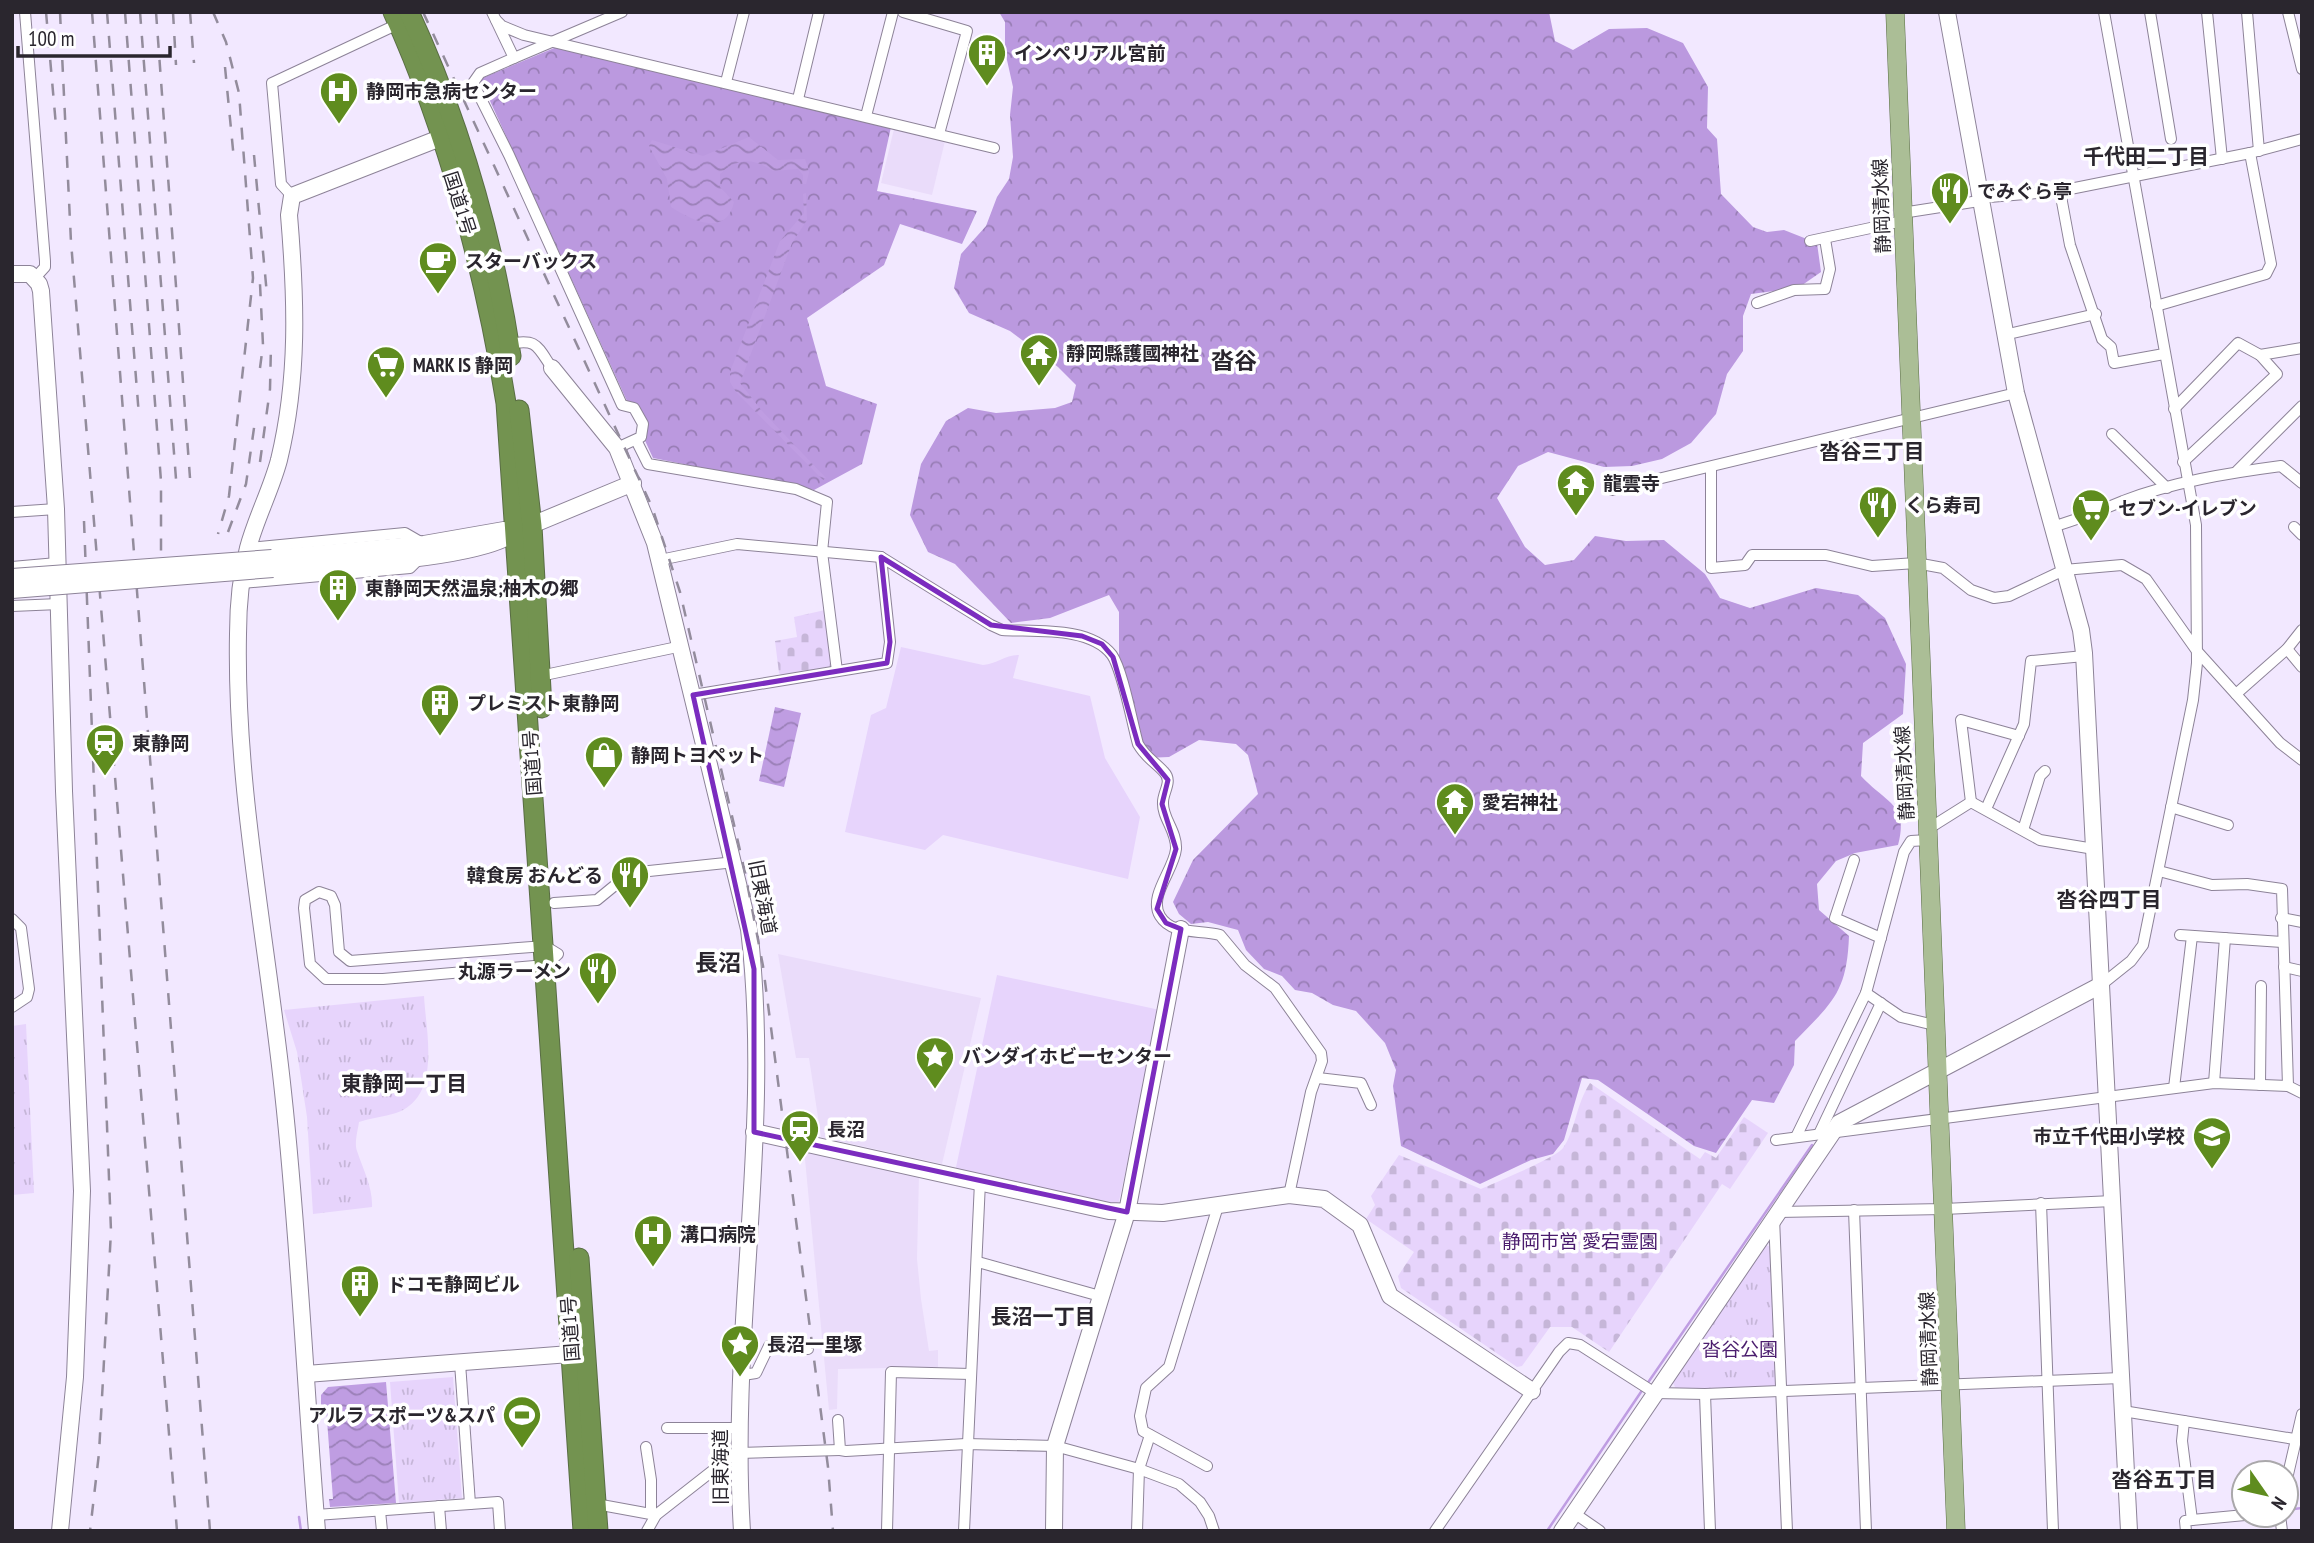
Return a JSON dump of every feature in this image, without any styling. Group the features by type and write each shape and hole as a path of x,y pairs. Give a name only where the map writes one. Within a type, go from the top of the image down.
{"highway":[{"name":"国道1号","path":"400,16 483,220 509,344 524,529 578,1353 583,1531"},
{"name":"国道1号","path":"448,135 497,349 524,529 540,676 554,903 550,955"},
{"name":"国道1号","path":"578,1353 598,1531"}],"main road":[{"name":"静岡清水線","path":"1895,12 1956,1531"}],"street":[{"path":"25,12 46,261 45,267 35,278"},
{"path":"617,448 636,440 643,433 638,413 622,405 509,155 473,83 480,73 554,41 601,16 622,12"},
{"path":"726,82 744,12"},
{"path":"798,99 819,12"},
{"path":"866,116 893,12"},
{"path":"903,12 967,31 940,134"},
{"path":"1947,12 2016,393 2081,630 2108,1097 2129,1531"},
{"path":"1826,1133 1839,1123 2101,985 2132,961 2143,945 2193,700 2197,651 2196,525 2104,12"},
{"path":"2150,12 2171,139"},
{"path":"2207,12 2222,159"},
{"path":"2156,306 2266,274 2271,264 2255,152 2247,12"},
{"path":"2288,12 2302,69"},
{"path":"292,196 281,184 272,83 400,16"},
{"path":"494,16 511,31 994,148"},
{"path":"494,16 514,58"},
{"path":"292,196 448,135"},
{"path":"1810,241 1979,200 2018,198 2060,191 2255,152 2302,139"},
{"path":"2060,191 2070,245 2096,314 2102,339 2111,346 2114,363 2164,354"},
{"path":"292,196 289,215 297,335 292,395 278,463 248,548 238,633 242,735 266,970 283,1089 317,1523 380,1511 498,1502 500,1531"},
{"path":"1757,303 1794,290 1825,289 1830,270 1825,239"},
{"path":"12,274 26,273 35,278 41,291 56,509 64,791 82,1191 76,1364 60,1531"},
{"path":"2004,335 2096,314"},
{"name":"旧東海道","path":"509,344 527,340 535,344 617,448 633,483 660,560 750,929 757,1051 739,1451 742,1531"},
{"path":"2174,409 2238,343 2260,355 2277,374 2183,462"},
{"path":"2260,355 2302,348"},
{"path":"1612,490 2016,393"},
{"path":"2237,472 2302,406"},
{"path":"2112,434 2167,488"},
{"path":"636,440 648,464 796,489 827,502 822,552 836,671"},
{"path":"2052,527 2188,482 2281,466 2299,475"},
{"path":"1711,467 1711,568 1745,565 1752,555 1826,555 1872,566 1916,563 1943,568 1971,590 1994,598 2009,596 2064,570 2122,565 2146,579 2197,651 2280,743 2302,760"},
{"path":"12,590 423,550 505,530 524,529 633,483"},
{"path":"12,512 56,509"},
{"path":"248,548 405,533 423,550"},
{"path":"660,560 737,544 881,557 1002,630 1082,636 1102,645 1113,657 1139,744 1146,758 1165,772 1168,780 1163,805 1172,827 1176,849 1157,901 1157,909 1166,923 1181,929 1220,935 1245,965 1275,988 1321,1053 1318,1079 1311,1093 1289,1195"},
{"path":"242,583 410,568 423,550"},
{"path":"693,695 887,663 890,642 881,557"},
{"path":"12,568 58,564"},
{"path":"12,577 273,564"},
{"path":"12,606 59,604"},
{"path":"2236,694 2287,649 2302,630"},
{"path":"540,676 682,646"},
{"path":"2287,649 2302,667"},
{"path":"1986,809 2024,724 2031,661 2084,656"},
{"path":"1971,802 1961,720 2019,736"},
{"path":"2024,830 2040,776 2045,771"},
{"path":"1796,1137 1866,993 1904,852 1911,841 1928,834 1971,802"},
{"path":"1971,802 2040,840 2094,849"},
{"path":"2171,807 2228,825"},
{"path":"1854,860 1835,918 1881,937"},
{"path":"554,903 597,900 630,873 734,862"},
{"path":"2159,871 2212,885 2246,884 2282,889 2281,942 2288,1086"},
{"path":"319,892 331,896 335,905 339,952 350,961 550,955 383,979 326,979 320,977 310,964 305,900 311,894 319,892"},
{"path":"2281,918 2302,922"},
{"path":"12,919 21,928 29,989 27,997 12,1007"},
{"path":"1054,1531 1055,1446 1126,1212 1181,929"},
{"path":"2180,935 2281,942"},
{"path":"2174,1088 2192,936"},
{"path":"2214,1083 2225,938"},
{"path":"326,979 344,957"},
{"path":"2284,967 2302,971"},
{"path":"2260,1085 2262,986"},
{"path":"1866,993 1902,1017 1934,1025"},
{"path":"1562,1531 1653,1392 1776,1215 1826,1133 1881,1003"},
{"path":"1318,1079 1361,1083 1371,1105"},
{"path":"1776,1140 2214,1083 2288,1086 2302,1093"},
{"path":"754,1132 1074,1205 1126,1212 1163,1213 1289,1195 1324,1199 1350,1216 1367,1236 1390,1296 1532,1391"},
{"path":"964,1531 980,1182"},
{"path":"1776,1215 2113,1200"},
{"path":"2041,1203 2053,1531"},
{"path":"1207,1466 1150,1435 1141,1426 1146,1388 1169,1367 1218,1206"},
{"path":"1854,1210 1866,1531"},
{"path":"1776,1215 1787,1531"},
{"path":"978,1262 1100,1296"},
{"path":"1435,1531 1568,1343 1580,1345 1653,1392 1705,1394 2121,1378"},
{"path":"743,1375 756,1373 769,1346 808,1349"},
{"path":"306,1374 578,1353"},
{"path":"460,1363 470,1504"},
{"path":"887,1531 891,1372 971,1374"},
{"path":"1705,1394 1710,1531"},
{"path":"2123,1411 2184,1421 2297,1446 2302,1414"},
{"path":"838,1420 840,1450"},
{"path":"2184,1421 2182,1441 2192,1520"},
{"path":"667,1429 740,1428"},
{"path":"1137,1531 1139,1469 1150,1435"},
{"path":"596,1504 654,1514 739,1451 856,1452 966,1444 1055,1446 1169,1479 1190,1493 1209,1516 1214,1531"},
{"path":"646,1447 654,1514 647,1531"},
{"path":"439,1506 441,1531"},
{"path":"380,1511 382,1531"},
{"path":"1574,1513 1600,1531"},
{"path":"2186,1531 2185,1521 2230,1516"}],"highlighted area":[{"path":"881,557 991,625 1082,636 1102,644 1113,657 1138,744 1168,780 1162,804 1176,849 1157,909 1166,923 1181,929 1127,1212 754,1132 754,969 693,695 887,663 890,642"}],"shaded area":[{"path":"894,129 945,141 932,195 881,183"},
{"path":"778,954 981,998 942,1164 821,1137 809,1058 796,1058"},
{"path":"804,1149 919,1175 917,1259 921,1299 929,1351 938,1350 938,1367 838,1369 837,1409 829,1410"}],"green space":[{"path":"999,12 1549,12 1555,41 1573,50 1609,29 1647,28 1683,43 1708,87 1707,128 1717,139 1721,194 1753,227 1767,232 1784,230 1817,243 1821,272 1798,288 1751,294 1743,316 1743,351 1727,374 1716,414 1691,443 1662,459 1632,466 1604,467 1548,452 1518,466 1497,498 1525,547 1545,565 1574,560 1595,536 1626,541 1664,540 1705,574 1720,598 1750,608 1816,588 1858,595 1885,618 1906,664 1903,714 1863,743 1861,776 1898,812 1901,831 1898,845 1855,853 1836,861 1817,884 1819,910 1849,936 1848,955 1841,984 1828,1005 1795,1041 1794,1065 1774,1103 1752,1100 1716,1153 1694,1146 1598,1080 1582,1078 1564,1140 1553,1154 1531,1160 1480,1184 1401,1146 1393,1086 1396,1070 1385,1043 1356,1011 1333,1005 1312,993 1295,990 1282,976 1264,969 1246,950 1238,930 1208,922 1191,924 1179,914 1173,902 1193,860 1258,794 1248,755 1236,744 1199,740 1169,757 1146,758 1119,675 1119,612 1109,595 1050,618 1011,623 955,564 928,552 910,515 921,464 946,421 968,408 996,413 1055,408 1072,402 1076,385 1058,367 1010,331 969,313 954,288 961,254 986,226 997,197 1009,179 1013,157 1010,115 1013,87 1005,51 1005,22"},
{"path":"559,46 891,127 877,191 977,211 962,244 900,224 884,265 807,318 826,386 877,404 862,464 814,490 653,458 480,79"},
{"path":"825,610 832,665 829,669 783,676 779,673 775,641 797,637 794,617"},
{"path":"901,647 983,665 1019,655 1013,678 1090,696 1105,758 1140,817 1128,879 943,835 925,850 845,832 871,715 886,708"},
{"path":"997,975 1160,1010 1118,1206 955,1172"},
{"path":"424,996 428,1062 426,1079 420,1093 410,1105 396,1113 359,1122 356,1148 369,1186 372,1207 313,1214 307,1117 297,1052 284,1010"},
{"path":"26,1024 34,1193 12,1195 12,1026"},
{"name":"静岡市営 愛宕霊園","path":"1590,1083 1700,1159 1705,1152 1716,1158 1744,1117 1768,1133 1730,1189 1722,1184 1609,1352 1572,1327 1550,1327 1522,1366 1517,1367 1401,1288 1398,1276 1414,1252 1366,1219 1375,1205 1371,1196 1399,1155 1481,1189 1549,1158 1563,1148 1567,1141"},
{"name":"沓谷公園","path":"1766,1245 1771,1247 1777,1386 1676,1389 1673,1383"},
{"path":"453,1377 462,1498 399,1503 390,1382"}],"water":[{"path":"749,137 778,160 805,159 809,172 806,184 803,184 803,175 798,169 773,171 752,162 740,162 720,174 720,187 734,202 724,220 716,223 698,221 671,207 667,179 649,146 652,140 703,156"},
{"path":"806,193 807,220 792,243 740,383 762,411 826,478 823,480 736,392 730,382 730,372 780,241 804,213 803,194"},
{"path":"775,707 801,713 784,787 759,781"},
{"path":"386,1382 396,1503 330,1507 329,1499 333,1499 326,1407 321,1407 321,1395 328,1387"}],"waterway":[{"path":"1647,1384 1812,1145"},
{"path":"1547,1531 1643,1389"},
{"path":"299,1517 301,1531"}],"railway":[{"path":"46,12 56,126"},
{"path":"60,12 71,242 177,1531"},
{"path":"92,12 210,1531"},
{"path":"107,12 139,416"},
{"path":"125,12 161,481 161,551"},
{"path":"140,12 176,479"},
{"path":"156,12 190,478"},
{"path":"173,12 176,65"},
{"path":"190,12 194,63"},
{"path":"213,12 226,42 239,93 253,278 229,496 218,534"},
{"path":"423,12 652,507 680,592 745,872 763,966 828,1467 833,1531"},
{"path":"225,67 234,160"},
{"path":"254,155 267,295"},
{"path":"260,284 263,345 260,368"},
{"path":"260,462 270,389 271,344"},
{"path":"228,532 246,484 255,421"},
{"path":"84,521 111,1231 99,1453 90,1531"}],"place":[{"name":"インペリアル宮前","path":"987,87"},
{"name":"静岡市急病センター","path":"339,125"},
{"name":"でみぐら亭","path":"1950,225"},
{"name":"スターバックス","path":"438,295"},
{"name":"靜岡縣護國神社","path":"1039,387"},
{"name":"MARK IS 静岡","path":"386,399"},
{"name":"龍雲寺","path":"1576,517"},
{"name":"くら寿司","path":"1878,539"},
{"name":"セブン-イレブン","path":"2091,542"},
{"name":"東静岡天然温泉;柚木の郷","path":"338,622"},
{"name":"プレミスト東静岡","path":"440,737"},
{"name":"東静岡","path":"105,777"},
{"name":"静岡トヨペット","path":"604,789"},
{"name":"愛宕神社","path":"1455,836"},
{"name":"韓食房 おんどる","path":"630,909"},
{"name":"丸源ラーメン","path":"598,1005"},
{"name":"バンダイホビーセンター","path":"935,1090"},
{"name":"長沼","path":"800,1163"},
{"name":"市立千代田小学校","path":"2212,1170"},
{"name":"溝口病院","path":"653,1268"},
{"name":"ドコモ静岡ビル","path":"360,1318"},
{"name":"長沼一里塚","path":"740,1378"},
{"name":"アルラ スポーツ&スパ","path":"522,1449"}],"district":[{"name":"千代田二丁目","path":"2146,156"},
{"name":"沓谷","path":"1234,360"},
{"name":"沓谷三丁目","path":"1872,451"},
{"name":"沓谷四丁目","path":"2109,899"},
{"name":"長沼","path":"718,962"},
{"name":"東静岡一丁目","path":"404,1083"},
{"name":"長沼一丁目","path":"1043,1316"},
{"name":"沓谷五丁目","path":"2164,1479"}]}
